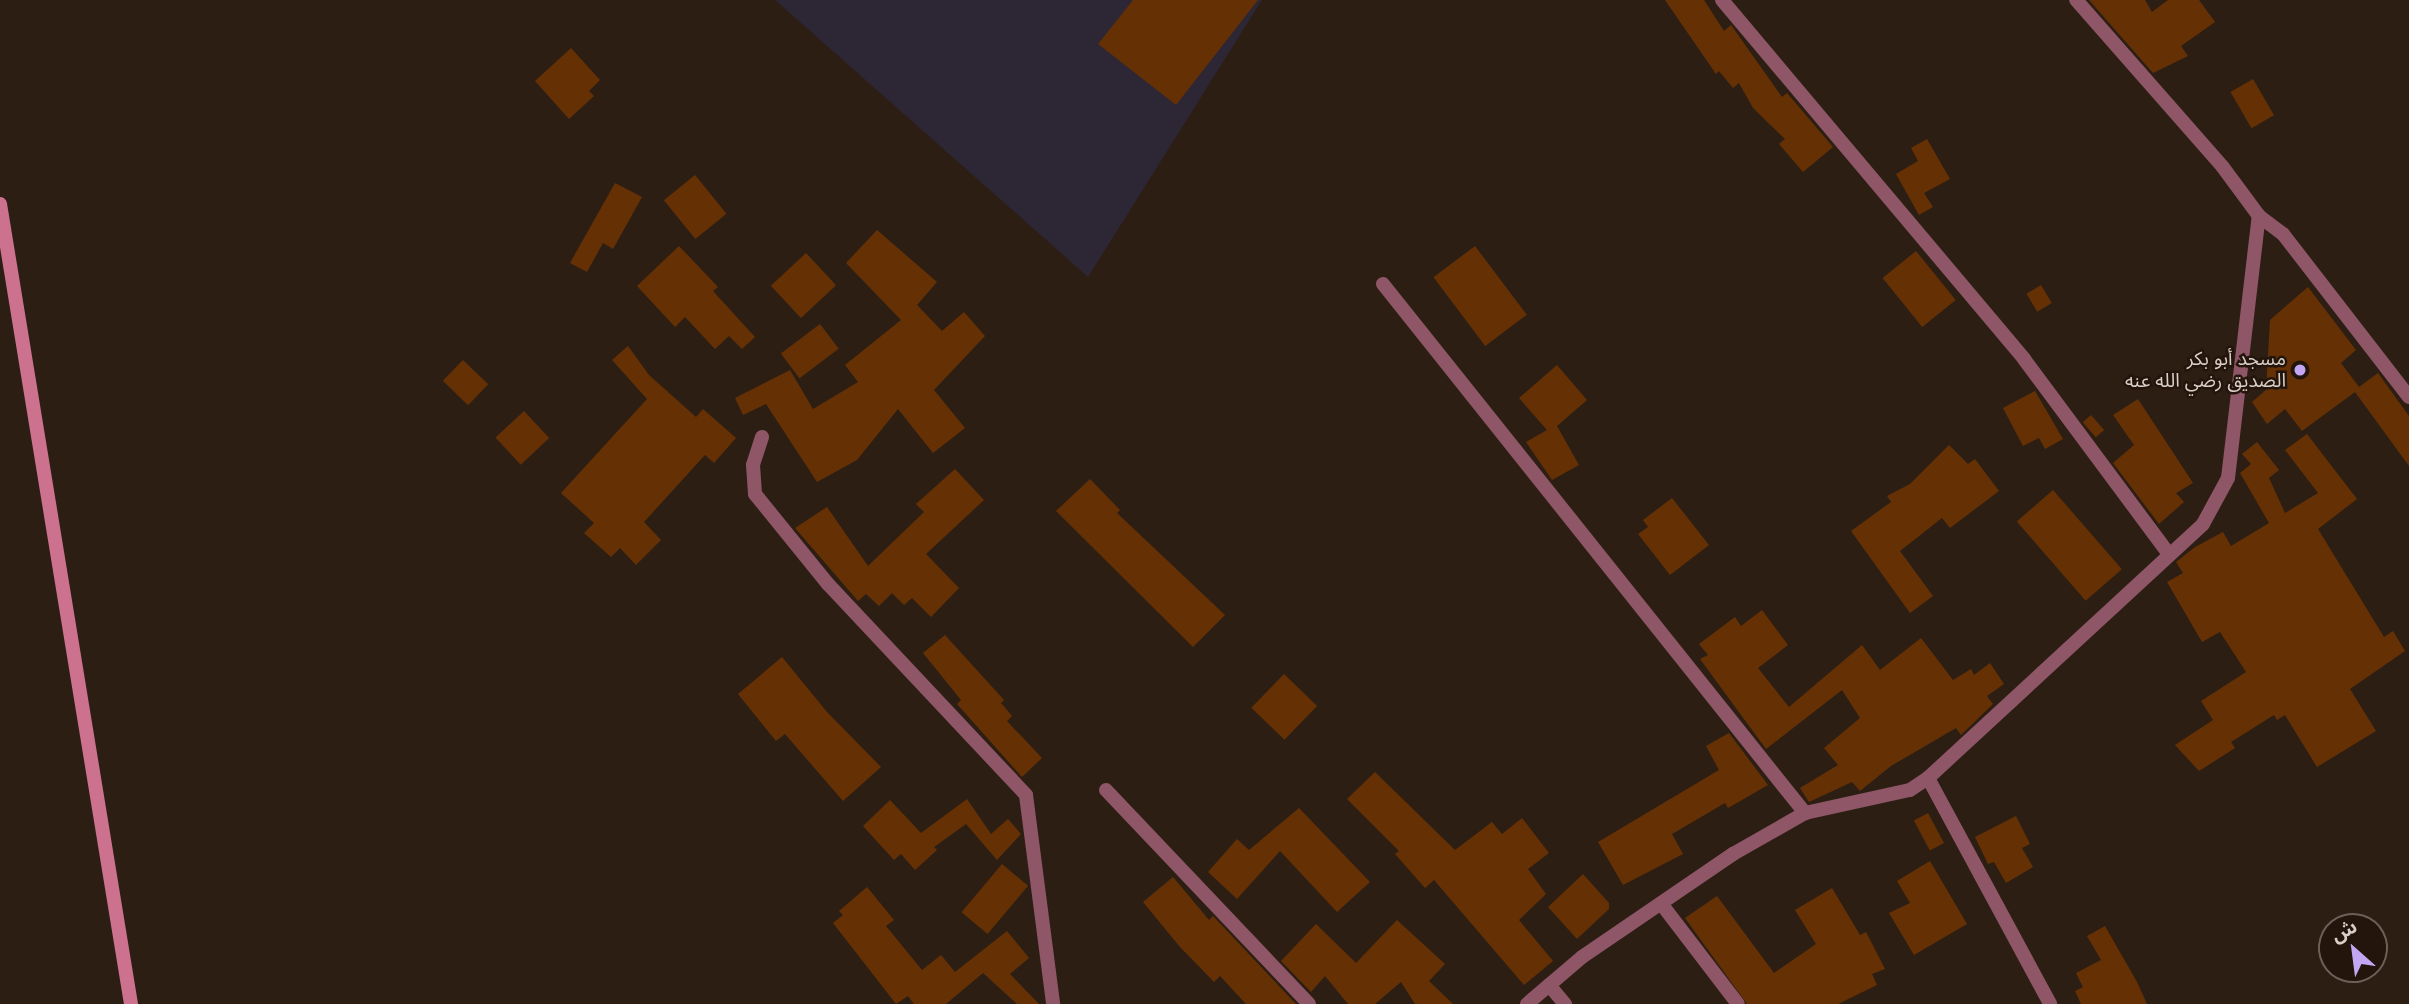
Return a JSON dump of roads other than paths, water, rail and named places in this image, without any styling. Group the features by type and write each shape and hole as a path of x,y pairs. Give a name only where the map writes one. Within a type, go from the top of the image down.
{"main road":[{"path":"0,204 131,1004"}],"street":[{"path":"1723,0 2024,359 2168,553"},
{"path":"2076,0 2222,166 2259,216 2283,234 2409,397"},
{"path":"1527,1004 1582,957 1663,905 1733,854 1805,813 1910,789 1928,778 2168,553 2203,524 2228,478 2259,216"},
{"path":"1382,284 1805,813"},
{"path":"762,437 753,465 755,494 828,584 1026,795 1053,1004"},
{"path":"1928,778 2050,1004"},
{"path":"1106,790 1309,1004"},
{"path":"1663,905 1738,1004"},
{"path":"1549,985 1565,1004"}],"place":[{"name":"مسجد أبو بكر الصديق رضي الله عنه","path":"2300,370"}]}
